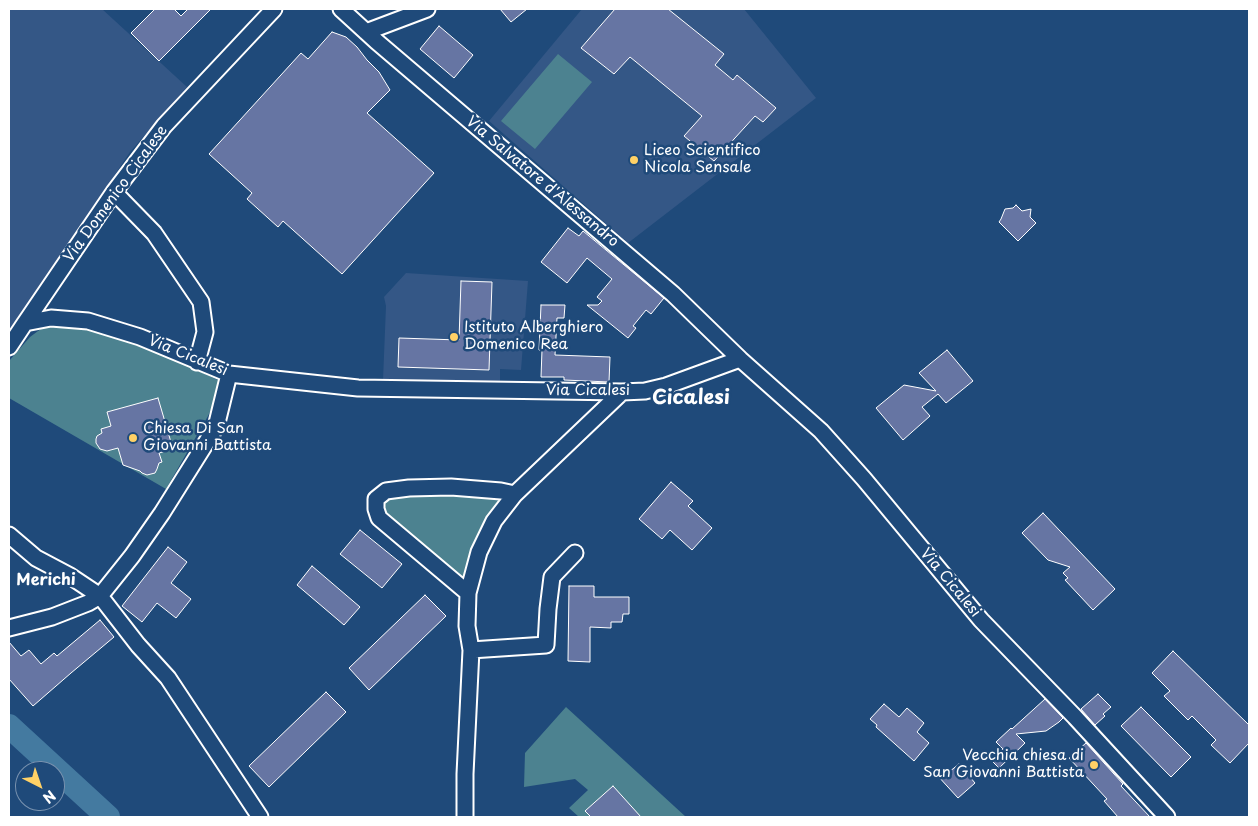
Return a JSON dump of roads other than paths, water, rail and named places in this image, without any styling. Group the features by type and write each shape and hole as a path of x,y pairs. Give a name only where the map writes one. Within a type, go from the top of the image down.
{"street":[{"name":"Via Domenico Cicalese","path":"26,323 114,192 164,126 274,9"},
{"name":"Via Salvatore d'Alessandro","path":"340,9 673,294 740,359"},
{"path":"366,32 427,9"},
{"path":"114,192 154,233 201,302 205,332 197,362"},
{"path":"44,295 60,318"},
{"name":"Via Cicalesi","path":"26,323 51,318 88,320 140,336 197,362 229,374 358,388 645,391 666,386 740,359 821,431 864,479 981,620 1075,717 1167,817"},
{"path":"9,347 26,323"},
{"path":"9,628 52,617 88,603 100,596 152,527 216,427 229,374"},
{"path":"465,817 465,774 471,650 468,626 468,593 479,552 494,521 515,494 622,392"},
{"path":"468,593 379,518 376,509 376,499 386,492 409,488 451,487 515,494"},
{"path":"9,535 36,558 70,576 100,596 138,645 168,678 260,817"},
{"path":"471,650 546,645 552,577 575,553"}],"waterway":[{"path":"9,726 108,817"}],"place":[{"name":"Liceo Scientifico Nicola Sensale","path":"634,160"},
{"name":"Istituto Alberghiero Domenico Rea","path":"454,337"},
{"name":"Chiesa Di San Giovanni Battista","path":"133,438"},
{"name":"Vecchia chiesa di San Giovanni Battista","path":"1094,765"}],"district":[{"name":"Cicalesi","path":"691,398"},
{"name":"Merichi","path":"46,581"}]}
